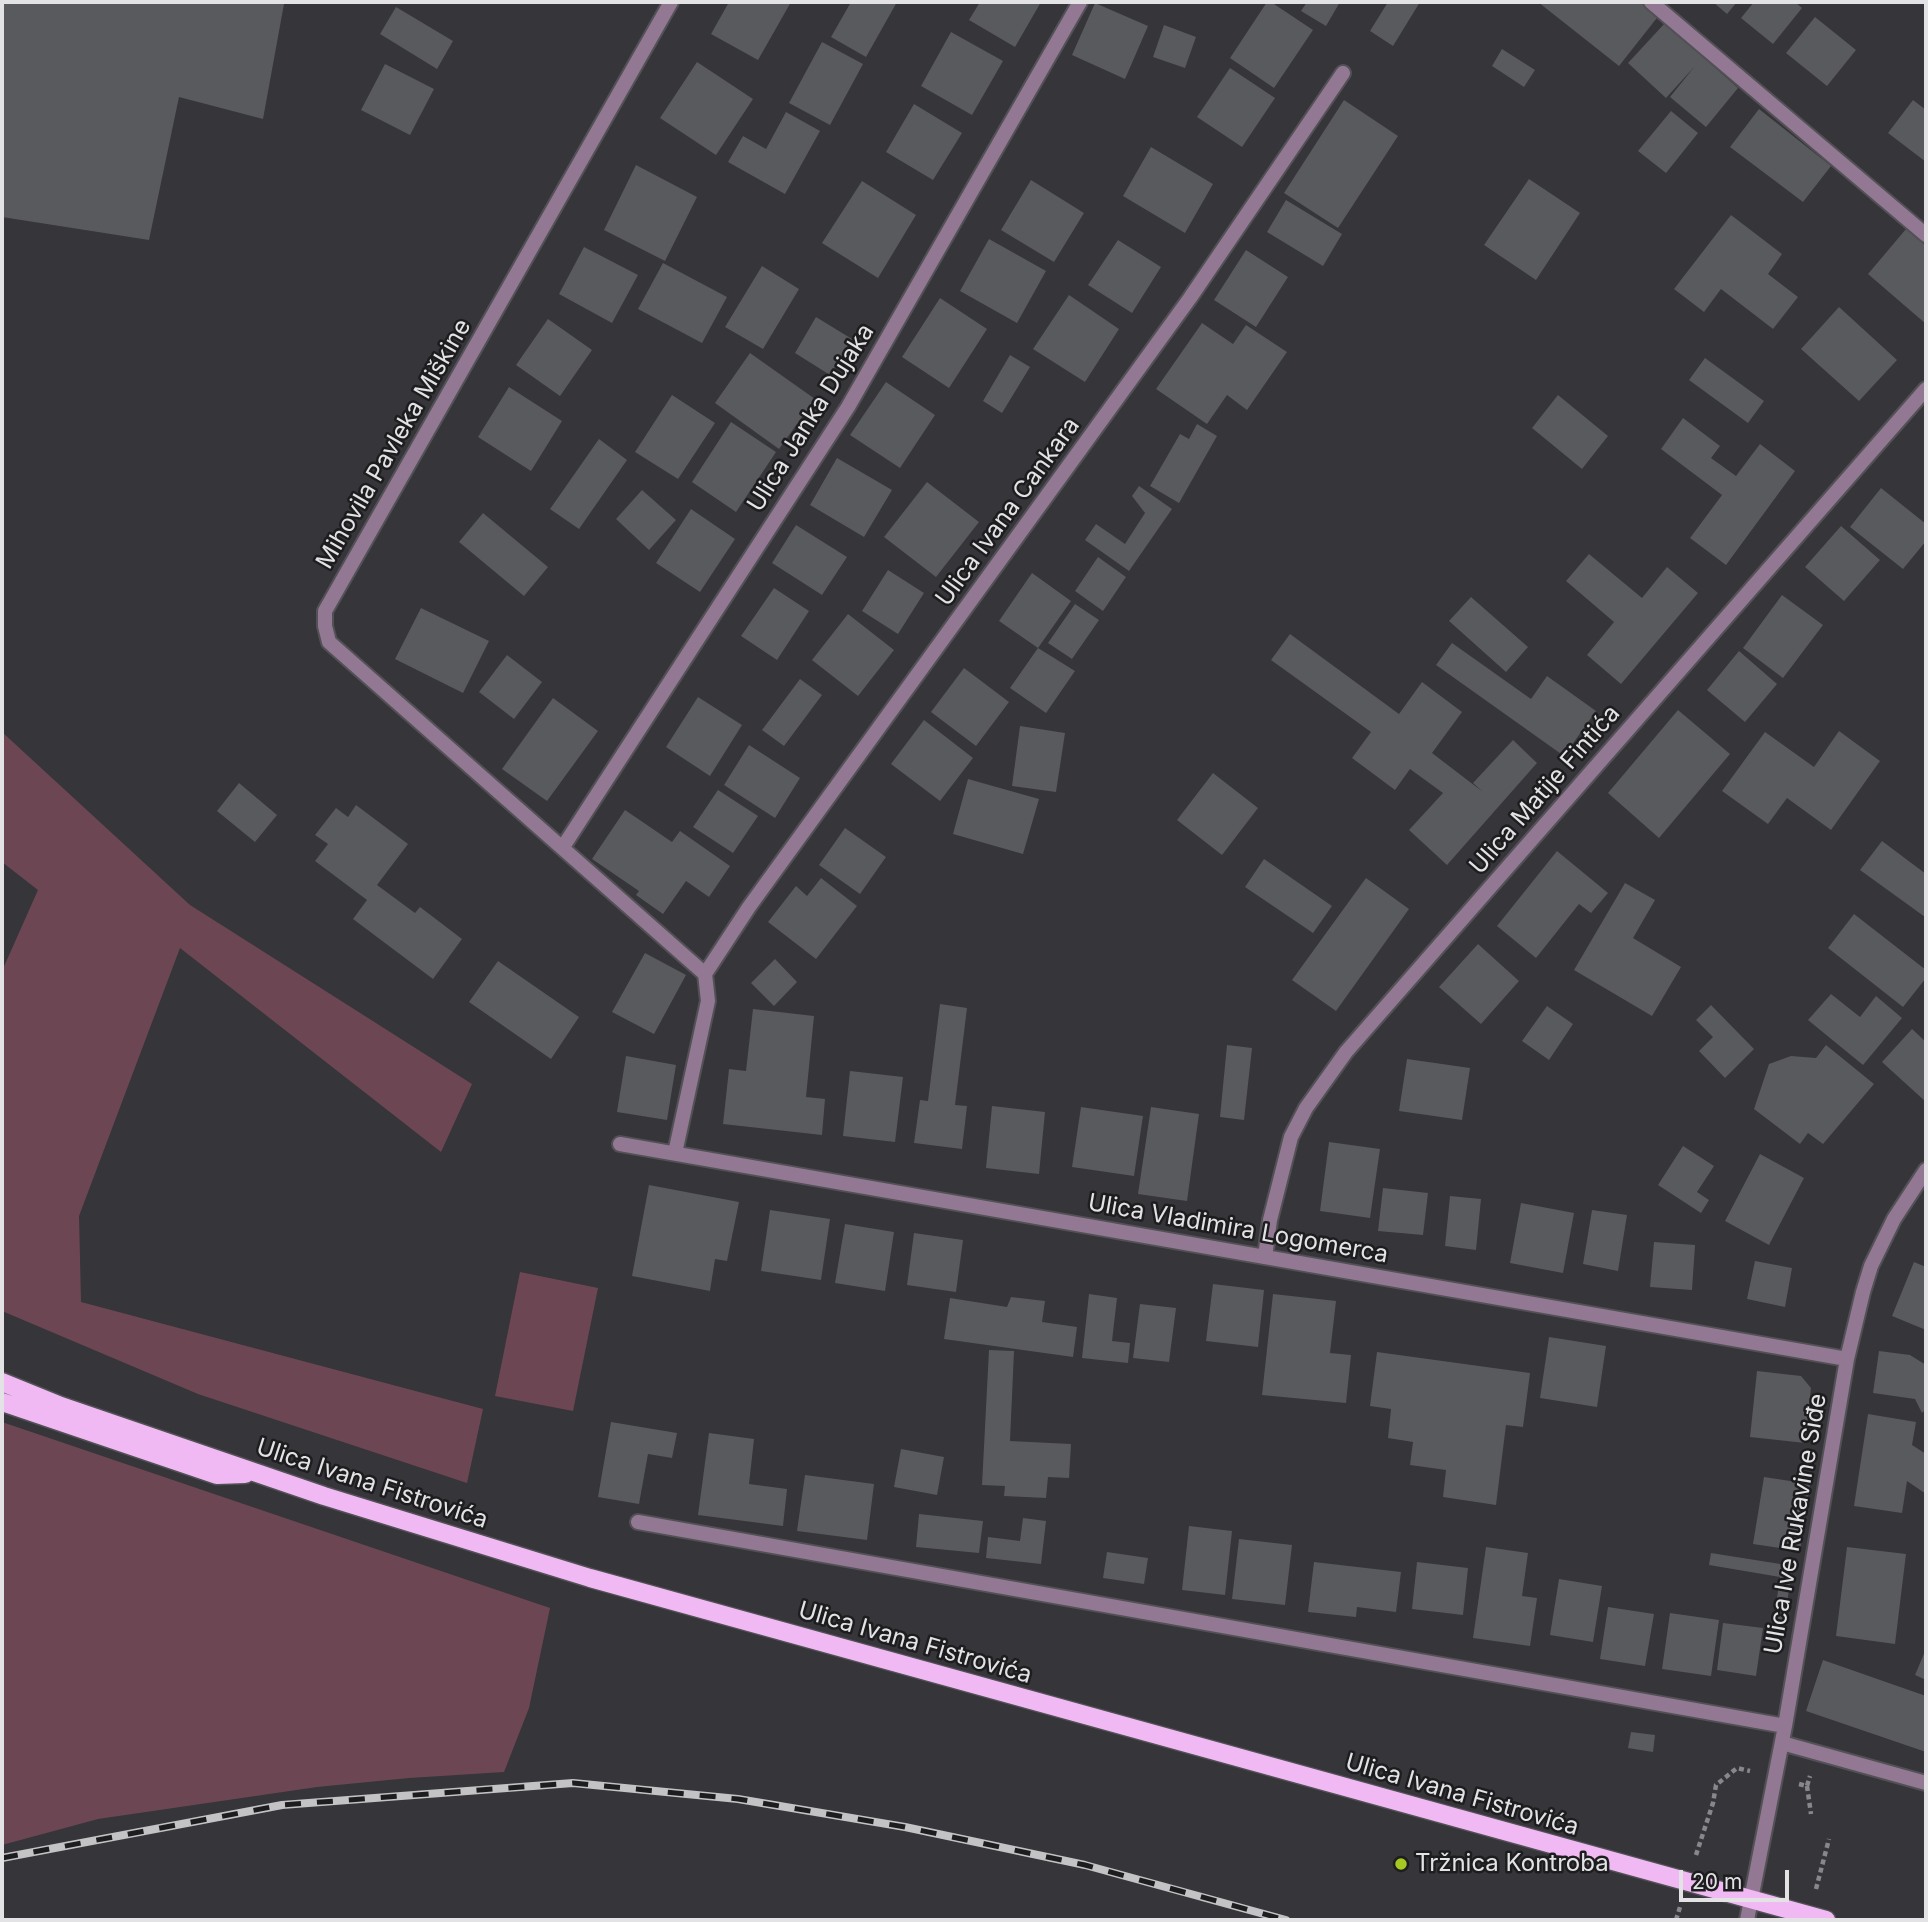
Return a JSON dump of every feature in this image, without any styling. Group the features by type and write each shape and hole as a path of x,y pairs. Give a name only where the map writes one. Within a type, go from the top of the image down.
{"main road":[{"name":"Ulica Ivana Fistrovića","path":"2,1382 61,1406 324,1496 590,1578 1817,1918"},
{"path":"2,1402 217,1475 260,1474"}],"street":[{"name":"Mihovila Pavleka Miškine","path":"671,2 325,611 325,626 329,642 705,974"},
{"name":"Ulica Janka Dujaka","path":"563,847 848,407 1080,2"},
{"path":"1651,2 1926,234"},
{"name":"Ulica Ivana Cankara","path":"705,974 749,907 1190,298 1343,73"},
{"name":"Ulica Matije Fintića","path":"1265,1257 1270,1220 1291,1137 1306,1108 1346,1052 1926,389"},
{"path":"675,1153 708,1001 705,974"},
{"name":"Ulica Vladimira Logomerca","path":"620,1144 1847,1359"},
{"name":"Ulica Ive Rukavine Siđe","path":"1747,1920 1782,1743 1847,1359 1871,1266 1894,1219 1926,1170"},
{"path":"638,1522 1784,1726"},
{"path":"1782,1743 1926,1783"}],"path":[{"path":"1807,1786 1811,1814"},
{"path":"1817,1918 1829,1839"}],"shaded area":[{"path":"2,732 190,905 472,1084 441,1152 180,948 79,1216 81,1302 483,1409 467,1483 198,1394 2,1311 2,971 38,890 2,862"},
{"path":"520,1272 598,1288 573,1411 495,1396"},
{"path":"2,1422 550,1608 529,1708 504,1772 317,1787 98,1819 2,1845"}],"building":[{"path":"2,2 284,4 263,119 179,97 149,240 2,217"},
{"path":"729,2 791,2 758,60 711,34"},
{"path":"851,2 897,2 866,57 831,37"},
{"path":"980,2 1041,2 1015,47 969,20"},
{"path":"1267,2 1313,30 1274,88 1230,58"},
{"path":"1307,2 1340,2 1326,26 1301,11"},
{"path":"1388,2 1420,2 1393,46 1370,31"},
{"path":"1538,2 1644,2 1660,14 1619,66"},
{"path":"1713,2 1737,2 1727,14"},
{"path":"1754,2 1795,2 1802,8 1773,44 1741,18"},
{"path":"1095,3 1148,26 1125,79 1072,55"},
{"path":"396,7 453,41 437,69 380,34"},
{"path":"1815,17 1856,50 1827,86 1786,53"},
{"path":"1665,23 1738,88 1706,127 1670,97 1695,66 1666,98 1628,63"},
{"path":"1164,25 1196,37 1185,68 1153,57"},
{"path":"951,32 1003,61 972,115 921,86"},
{"path":"822,42 863,64 830,125 789,103"},
{"path":"1502,49 1535,70 1524,87 1492,66"},
{"path":"697,62 753,99 716,155 660,118"},
{"path":"385,64 434,89 410,135 361,110"},
{"path":"1230,68 1275,98 1242,147 1197,117"},
{"path":"1344,100 1398,136 1338,228 1284,193"},
{"path":"1913,100 1926,110 1926,162 1888,133"},
{"path":"914,104 962,133 933,180 886,152"},
{"path":"1759,109 1831,166 1803,202 1730,147"},
{"path":"1671,111 1698,133 1666,173 1638,151"},
{"path":"786,112 820,131 785,194 728,162 743,136 766,149"},
{"path":"1151,147 1213,184 1185,233 1123,196"},
{"path":"636,165 697,197 665,261 604,230"},
{"path":"1529,179 1580,213 1536,280 1484,245"},
{"path":"1031,180 1084,213 1054,262 1001,230"},
{"path":"862,181 916,215 878,278 822,243"},
{"path":"1286,200 1342,234 1323,266 1267,232"},
{"path":"1731,215 1782,254 1768,274 1798,297 1773,329 1721,289 1704,312 1674,289"},
{"path":"1906,229 1926,246 1926,324 1868,274"},
{"path":"989,239 1046,271 1017,323 960,291"},
{"path":"1118,240 1161,267 1132,313 1088,285"},
{"path":"584,247 638,275 612,323 559,294"},
{"path":"1246,250 1288,277 1256,327 1214,300"},
{"path":"663,263 727,297 702,343 638,309"},
{"path":"762,266 799,289 763,349 725,327"},
{"path":"1069,295 1119,329 1085,382 1033,349"},
{"path":"940,298 987,329 949,388 902,357"},
{"path":"1839,307 1897,360 1859,401 1801,349"},
{"path":"816,317 852,339 830,375 795,353"},
{"path":"548,319 592,350 560,396 516,365"},
{"path":"1202,323 1233,344 1246,325 1287,352 1247,410 1227,395 1207,424 1156,389"},
{"path":"750,353 815,399 779,449 715,403"},
{"path":"1010,355 1030,367 1002,413 983,401"},
{"path":"1705,358 1764,401 1748,423 1689,380"},
{"path":"886,382 935,415 900,468 850,435"},
{"path":"509,387 562,421 531,471 478,437"},
{"path":"672,395 715,423 678,479 635,452"},
{"path":"1558,395 1608,436 1582,469 1532,428"},
{"path":"1683,418 1720,446 1711,458 1736,476 1760,444 1795,471 1726,565 1690,538 1722,495 1661,449"},
{"path":"731,422 776,452 736,512 692,482"},
{"path":"1197,424 1217,436 1179,503 1150,486 1180,434 1189,439"},
{"path":"599,439 627,460 579,529 550,509"},
{"path":"837,458 892,490 864,537 810,505"},
{"path":"927,482 979,522 936,577 884,537"},
{"path":"1139,486 1172,509 1129,571 1085,540 1096,524 1125,544 1145,513 1132,496"},
{"path":"1881,488 1926,524 1926,541 1903,569 1850,527"},
{"path":"642,490 676,520 649,550 616,519"},
{"path":"691,509 735,539 700,592 656,563"},
{"path":"483,513 548,567 524,596 459,542"},
{"path":"796,525 847,557 822,595 772,563"},
{"path":"1841,526 1880,560 1844,601 1805,567"},
{"path":"1589,554 1642,598 1667,567 1698,593 1621,684 1587,655 1614,622 1566,581"},
{"path":"1098,557 1126,577 1103,611 1075,591"},
{"path":"888,570 924,593 898,634 862,611"},
{"path":"1032,573 1071,601 1038,648 999,621"},
{"path":"774,588 809,611 777,660 741,636"},
{"path":"1782,595 1823,625 1783,678 1743,648"},
{"path":"1471,597 1528,647 1506,672 1449,621"},
{"path":"1075,604 1099,620 1072,659 1048,643"},
{"path":"421,608 489,641 463,693 395,659"},
{"path":"848,614 894,650 858,696 812,660"},
{"path":"1290,634 1399,714 1422,682 1462,712 1432,753 1483,792 1473,783 1513,740 1537,763 1447,865 1409,830 1443,793 1410,769 1395,790 1352,758 1371,732 1271,660"},
{"path":"1452,643 1531,699 1547,676 1596,711 1564,756 1436,665"},
{"path":"1038,648 1075,671 1046,713 1010,688"},
{"path":"1739,651 1777,684 1745,722 1707,690"},
{"path":"507,655 542,682 514,719 479,692"},
{"path":"964,668 1009,702 976,746 931,712"},
{"path":"800,679 822,695 784,746 762,730"},
{"path":"698,697 742,725 710,776 666,747"},
{"path":"553,698 598,731 547,801 502,769"},
{"path":"1678,710 1730,754 1659,838 1608,793"},
{"path":"924,720 973,758 940,801 891,764"},
{"path":"1020,726 1065,733 1056,792 1012,786"},
{"path":"1839,731 1880,761 1831,830 1787,798 1768,824 1722,791 1765,732 1814,767"},
{"path":"749,745 800,778 775,818 724,785"},
{"path":"1213,773 1258,808 1222,855 1177,820"},
{"path":"968,779 1039,799 1023,854 953,834"},
{"path":"239,783 277,815 255,842 217,811"},
{"path":"718,790 758,816 733,853 693,827"},
{"path":"356,805 408,844 377,885 415,913 420,907 462,939 433,979 353,919 367,900 315,861 328,844 315,835 336,808 348,817"},
{"path":"625,810 672,842 680,831 730,866 709,897 686,881 663,914 636,895 639,891 592,859"},
{"path":"845,828 886,857 860,894 819,865"},
{"path":"1882,841 1926,874 1925,917 1860,870"},
{"path":"1557,851 1608,893 1591,913 1579,904 1536,958 1497,926"},
{"path":"1264,859 1332,906 1313,933 1245,887"},
{"path":"821,878 857,906 816,959 768,922 796,886 807,896"},
{"path":"1366,878 1409,909 1336,1011 1292,980"},
{"path":"1625,883 1655,900 1633,938 1681,967 1652,1016 1574,970"},
{"path":"1854,914 1926,970 1926,978 1903,1007 1828,948"},
{"path":"1478,944 1519,981 1481,1024 1439,987"},
{"path":"645,953 686,975 654,1034 612,1012"},
{"path":"775,959 797,982 774,1006 751,983"},
{"path":"498,961 579,1017 551,1059 469,1002"},
{"path":"1831,994 1860,1017 1876,996 1902,1018 1863,1065 1808,1020"},
{"path":"940,1004 967,1008 955,1105 967,1106 962,1149 914,1143 920,1100 928,1101"},
{"path":"1711,1005 1754,1049 1725,1078 1699,1051 1713,1037 1696,1020"},
{"path":"1547,1006 1573,1024 1549,1060 1522,1041"},
{"path":"753,1009 814,1016 806,1097 825,1099 822,1135 723,1124 729,1069 746,1071"},
{"path":"1912,1029 1926,1042 1926,1102 1882,1062"},
{"path":"1227,1045 1252,1048 1244,1120 1220,1117"},
{"path":"1826,1045 1874,1084 1823,1144 1808,1133 1800,1144 1754,1109 1769,1064 1791,1056 1816,1058"},
{"path":"626,1056 676,1065 667,1120 617,1112"},
{"path":"1407,1059 1470,1068 1462,1120 1399,1111"},
{"path":"850,1071 903,1077 895,1142 843,1136"},
{"path":"992,1106 1045,1112 1039,1174 986,1168"},
{"path":"1081,1107 1143,1116 1134,1176 1072,1167"},
{"path":"1151,1107 1199,1114 1187,1201 1138,1194"},
{"path":"1329,1142 1380,1149 1370,1218 1320,1211"},
{"path":"1683,1146 1714,1166 1697,1192 1709,1200 1701,1213 1658,1185"},
{"path":"1760,1154 1804,1178 1769,1245 1725,1221"},
{"path":"649,1185 739,1202 727,1261 715,1259 710,1291 632,1276"},
{"path":"1383,1188 1428,1193 1423,1235 1378,1231"},
{"path":"1450,1196 1481,1199 1476,1250 1445,1246"},
{"path":"1521,1203 1574,1213 1563,1273 1510,1263"},
{"path":"770,1210 830,1219 821,1280 761,1271"},
{"path":"1592,1210 1627,1215 1618,1271 1583,1264"},
{"path":"845,1224 894,1232 885,1291 835,1283"},
{"path":"914,1233 963,1240 956,1292 907,1285"},
{"path":"1654,1242 1695,1245 1692,1290 1650,1287"},
{"path":"1755,1261 1792,1268 1785,1307 1747,1299"},
{"path":"1914,1262 1926,1267 1926,1330 1892,1316"},
{"path":"1213,1284 1264,1290 1258,1347 1206,1341"},
{"path":"1089,1294 1117,1298 1112,1341 1130,1343 1128,1363 1082,1358"},
{"path":"1273,1294 1336,1301 1330,1353 1351,1355 1346,1403 1262,1395"},
{"path":"1011,1297 1045,1301 1042,1322 1077,1327 1073,1357 944,1339 950,1298 1007,1307"},
{"path":"1140,1304 1176,1308 1169,1362 1133,1358"},
{"path":"1549,1337 1606,1346 1597,1407 1540,1398"},
{"path":"989,1350 1014,1351 1010,1441 1071,1444 1069,1478 1048,1477 1046,1498 1004,1496 1005,1486 982,1485"},
{"path":"1879,1351 1910,1355 1926,1365 1926,1409 1922,1413 1915,1399 1873,1393"},
{"path":"1377,1352 1530,1373 1523,1427 1506,1425 1496,1505 1443,1497 1446,1470 1410,1465 1413,1442 1388,1438 1391,1409 1370,1406"},
{"path":"1757,1371 1801,1376 1811,1388 1805,1443 1750,1437"},
{"path":"1868,1414 1916,1422 1912,1445 1926,1454 1926,1494 1907,1481 1902,1513 1854,1506"},
{"path":"611,1422 677,1433 672,1458 648,1454 639,1504 598,1497"},
{"path":"709,1433 754,1439 749,1484 787,1489 783,1526 698,1515"},
{"path":"901,1449 944,1457 937,1495 894,1487"},
{"path":"805,1475 874,1484 867,1540 797,1531"},
{"path":"1764,1477 1810,1484 1800,1551 1753,1544"},
{"path":"919,1514 983,1521 979,1553 916,1547"},
{"path":"1023,1518 1046,1521 1041,1564 986,1558 988,1537 1020,1541"},
{"path":"1189,1526 1232,1531 1225,1595 1182,1590"},
{"path":"1239,1539 1292,1545 1285,1605 1232,1599"},
{"path":"1486,1547 1528,1553 1522,1596 1537,1598 1530,1646 1473,1638"},
{"path":"1847,1547 1906,1554 1895,1644 1836,1636"},
{"path":"1107,1552 1148,1558 1144,1584 1103,1578"},
{"path":"1711,1553 1793,1566 1784,1621 1774,1619 1780,1577 1709,1565"},
{"path":"1314,1562 1401,1572 1396,1612 1357,1607 1356,1617 1308,1612"},
{"path":"1417,1562 1468,1568 1463,1615 1412,1609"},
{"path":"1559,1579 1602,1586 1593,1642 1550,1635"},
{"path":"1608,1607 1654,1614 1645,1666 1600,1659"},
{"path":"1670,1613 1719,1620 1711,1676 1662,1669"},
{"path":"1723,1623 1763,1628 1756,1676 1717,1670"},
{"path":"1926,1649 1926,1680 1915,1675"},
{"path":"1823,1660 1926,1696 1926,1752 1806,1711"},
{"path":"1631,1732 1655,1735 1653,1752 1628,1748"}],"railway":[{"path":"2,1858 282,1805 573,1783 738,1799 905,1827 1085,1865 1286,1920"}],"place":[{"name":"Tržnica Kontroba","path":"1401,1864"}]}
